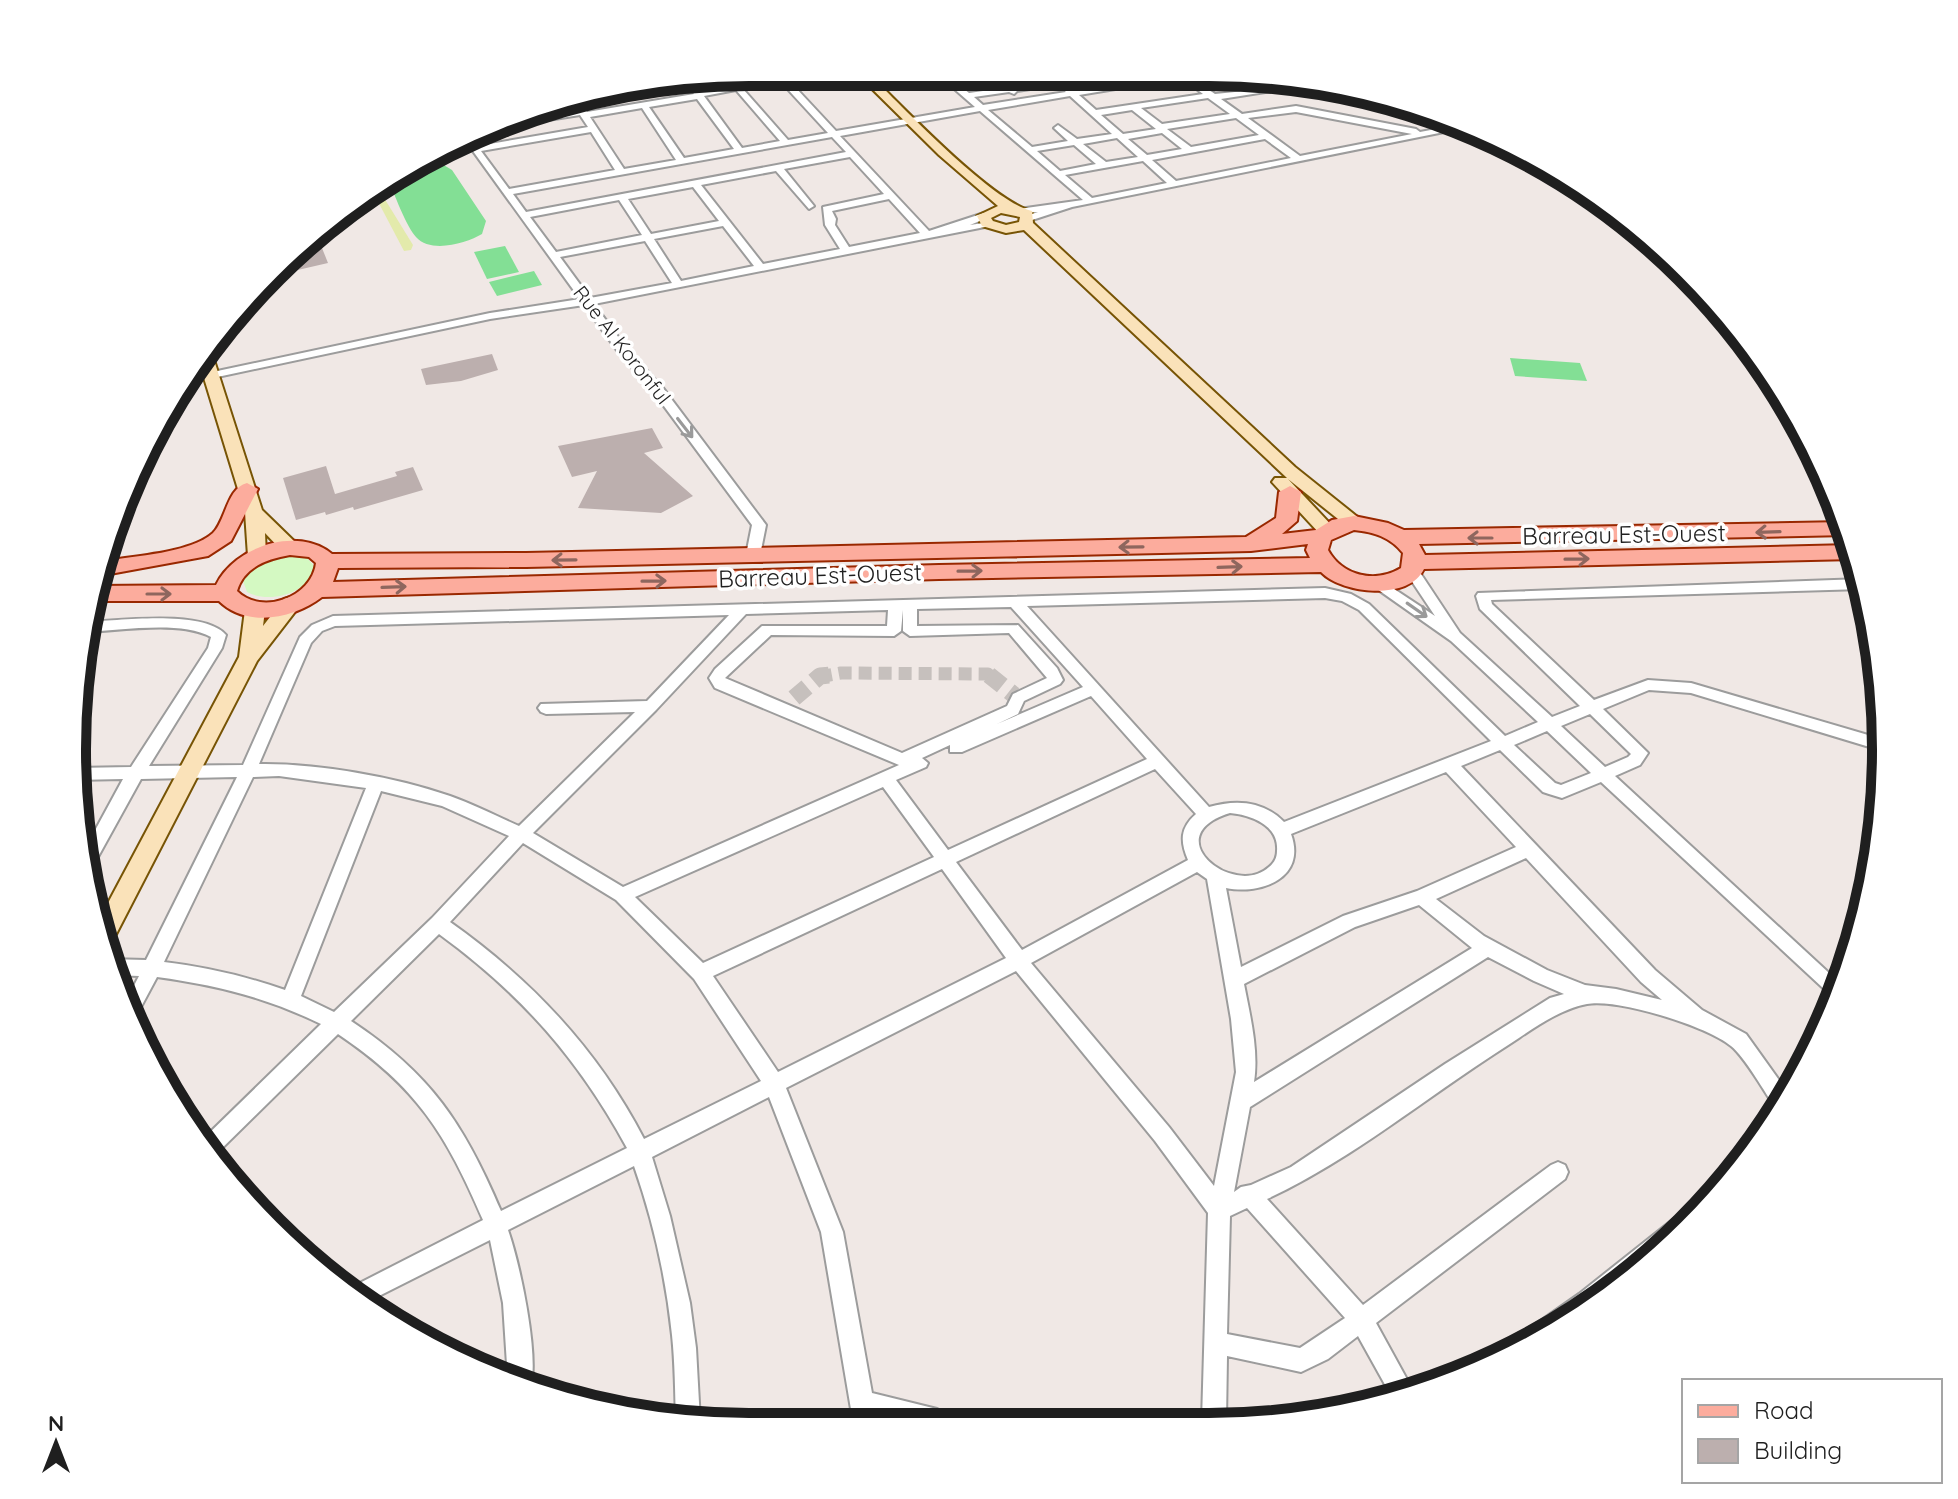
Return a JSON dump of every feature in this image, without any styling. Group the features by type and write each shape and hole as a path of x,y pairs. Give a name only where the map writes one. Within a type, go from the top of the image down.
{"main road":[{"path":"112,568 200,551 223,536 247,489"},
{"path":"1251,544 1286,521 1290,492"},
{"path":"1354,523 1380,527 1401,537 1409,545 1413,566 1403,578 1377,584 1348,579 1325,565 1317,550 1324,533 1354,523"},
{"name":"Barreau Est-Ouest","path":"1401,537 1834,529"},
{"name":"Barreau Est-Ouest","path":"327,561 1251,544 1324,533"},
{"path":"111,569 248,561 290,548 315,551 327,561 329,570 316,590 291,604 255,610 240,608 230,602 225,593 228,580 248,561"},
{"name":"Barreau Est-Ouest","path":"1413,566 1842,552"},
{"name":"Barreau Est-Ouest","path":"316,590 954,571 1325,565"},
{"path":"105,594 225,593"}],"street":[{"path":"538,121 749,86"},
{"path":"790,86 926,234"},
{"path":"875,86 975,181 1022,215 1299,480 1354,523"},
{"path":"955,86 1090,201"},
{"path":"1007,86 1025,101"},
{"path":"967,96 1024,86"},
{"path":"1063,86 1174,184"},
{"path":"508,192 1115,86"},
{"path":"1198,86 1299,160"},
{"path":"1094,113 1254,87"},
{"path":"694,88 739,150"},
{"path":"738,88 785,142"},
{"path":"1275,90 1275,110"},
{"path":"1349,119 1361,104"},
{"path":"644,105 681,160"},
{"path":"1134,107 1188,149"},
{"path":"580,108 621,172"},
{"path":"1030,150 1275,110 1303,110 1427,134"},
{"path":"1058,128 1103,165"},
{"path":"475,149 594,129"},
{"path":"207,368 678,284 945,231 988,218 1022,215 1445,130"},
{"path":"1057,174 1267,136"},
{"name":"Rue Al Koronful","path":"475,149 556,255 623,351 659,391 759,525 753,555"},
{"path":"525,215 852,154"},
{"path":"778,168 809,206"},
{"path":"975,181 988,218 1035,249 1290,492 1324,533"},
{"path":"694,182 761,268"},
{"path":"846,250 830,225 831,219 826,209 891,196"},
{"path":"622,197 678,284"},
{"path":"1007,229 1022,215"},
{"path":"556,255 727,222"},
{"path":"207,368 254,512 248,561"},
{"path":"254,512 290,548"},
{"path":"1413,566 1456,637"},
{"path":"1377,584 1456,637 1828,984"},
{"path":"136,1000 249,769 305,641 324,623 354,619 1325,593 1346,597 1364,607 1540,780 1557,791 1567,791 1638,758 1640,753 1485,606 1483,596 1851,584"},
{"path":"1014,601 1205,813"},
{"path":"110,923 249,658 291,604"},
{"path":"902,631 903,604"},
{"path":"215,1141 438,923 521,834 651,706 743,609"},
{"path":"249,658 255,610"},
{"path":"94,848 137,771 215,648 219,635 210,628 177,625 98,627"},
{"path":"773,628 902,631 1013,628 1052,672 1055,680 1016,696 1013,710 902,760 720,684 717,678 762,633 773,628"},
{"path":"1280,831 1648,685 1675,685 1872,742"},
{"path":"622,895 1092,689"},
{"path":"779,710 794,698"},
{"path":"546,708 651,706"},
{"path":"701,973 1157,761"},
{"path":"1448,763 1648,976 1695,1016 1739,1040 1776,1092"},
{"path":"87,773 249,769 320,774 376,783 446,801 521,834 622,895 701,973 774,1083 832,1232 865,1412"},
{"path":"886,779 1036,984 1162,1134 1219,1210"},
{"path":"291,998 376,783"},
{"path":"1230,807 1245,808 1271,821 1280,831 1286,843 1287,855 1283,866 1274,875 1246,884 1215,877 1198,863 1190,850 1189,836 1194,823 1205,813 1230,807"},
{"path":"1234,980 1349,921 1422,897 1527,850"},
{"path":"366,1291 1020,960 1198,863"},
{"path":"1214,1413 1219,1210 1246,1072 1234,980 1215,877"},
{"path":"1422,897 1487,948 1588,995"},
{"path":"438,923 486,957 526,991 567,1035 602,1086 639,1151 683,1326 687,1410"},
{"path":"1240,1102 1487,948"},
{"path":"122,967 152,966 233,980 291,998 336,1021 387,1058 445,1121 495,1223 513,1301 519,1371"},
{"path":"1219,1210 1248,1194 1298,1174 1452,1070 1557,1004 1588,995 1615,997 1695,1016"},
{"path":"1215,1341 1243,1350 1301,1360 1320,1351 1558,1172"},
{"path":"1248,1194 1361,1319 1398,1385"}],"green space":[{"path":"442,164 452,170 486,221 482,234 467,241 431,245 416,237 393,190"},
{"path":"383,197 413,245 411,250 404,251 377,201"},
{"path":"505,246 519,272 487,279 474,252"},
{"path":"534,271 542,285 497,296 489,282"},
{"path":"1510,358 1580,363 1587,381 1515,376"},
{"path":"291,554 307,558 315,567 305,584 277,596 266,597 247,592 243,581 251,569 270,559"}],"building":[{"path":"320,244 328,263 289,272 312,251"},
{"path":"492,354 498,370 461,381 426,385 421,369"},
{"path":"652,428 663,448 644,453 693,496 661,513 578,508 597,471 572,477 558,446"},
{"path":"326,466 335,494 397,476 395,472 413,467 423,490 354,510 353,507 296,520 283,478"}],"tunnel":[{"path":"794,698 820,676 830,675"},
{"path":"819,677 830,675"},
{"path":"830,675 989,675"},
{"path":"989,675 1014,695"}]}
